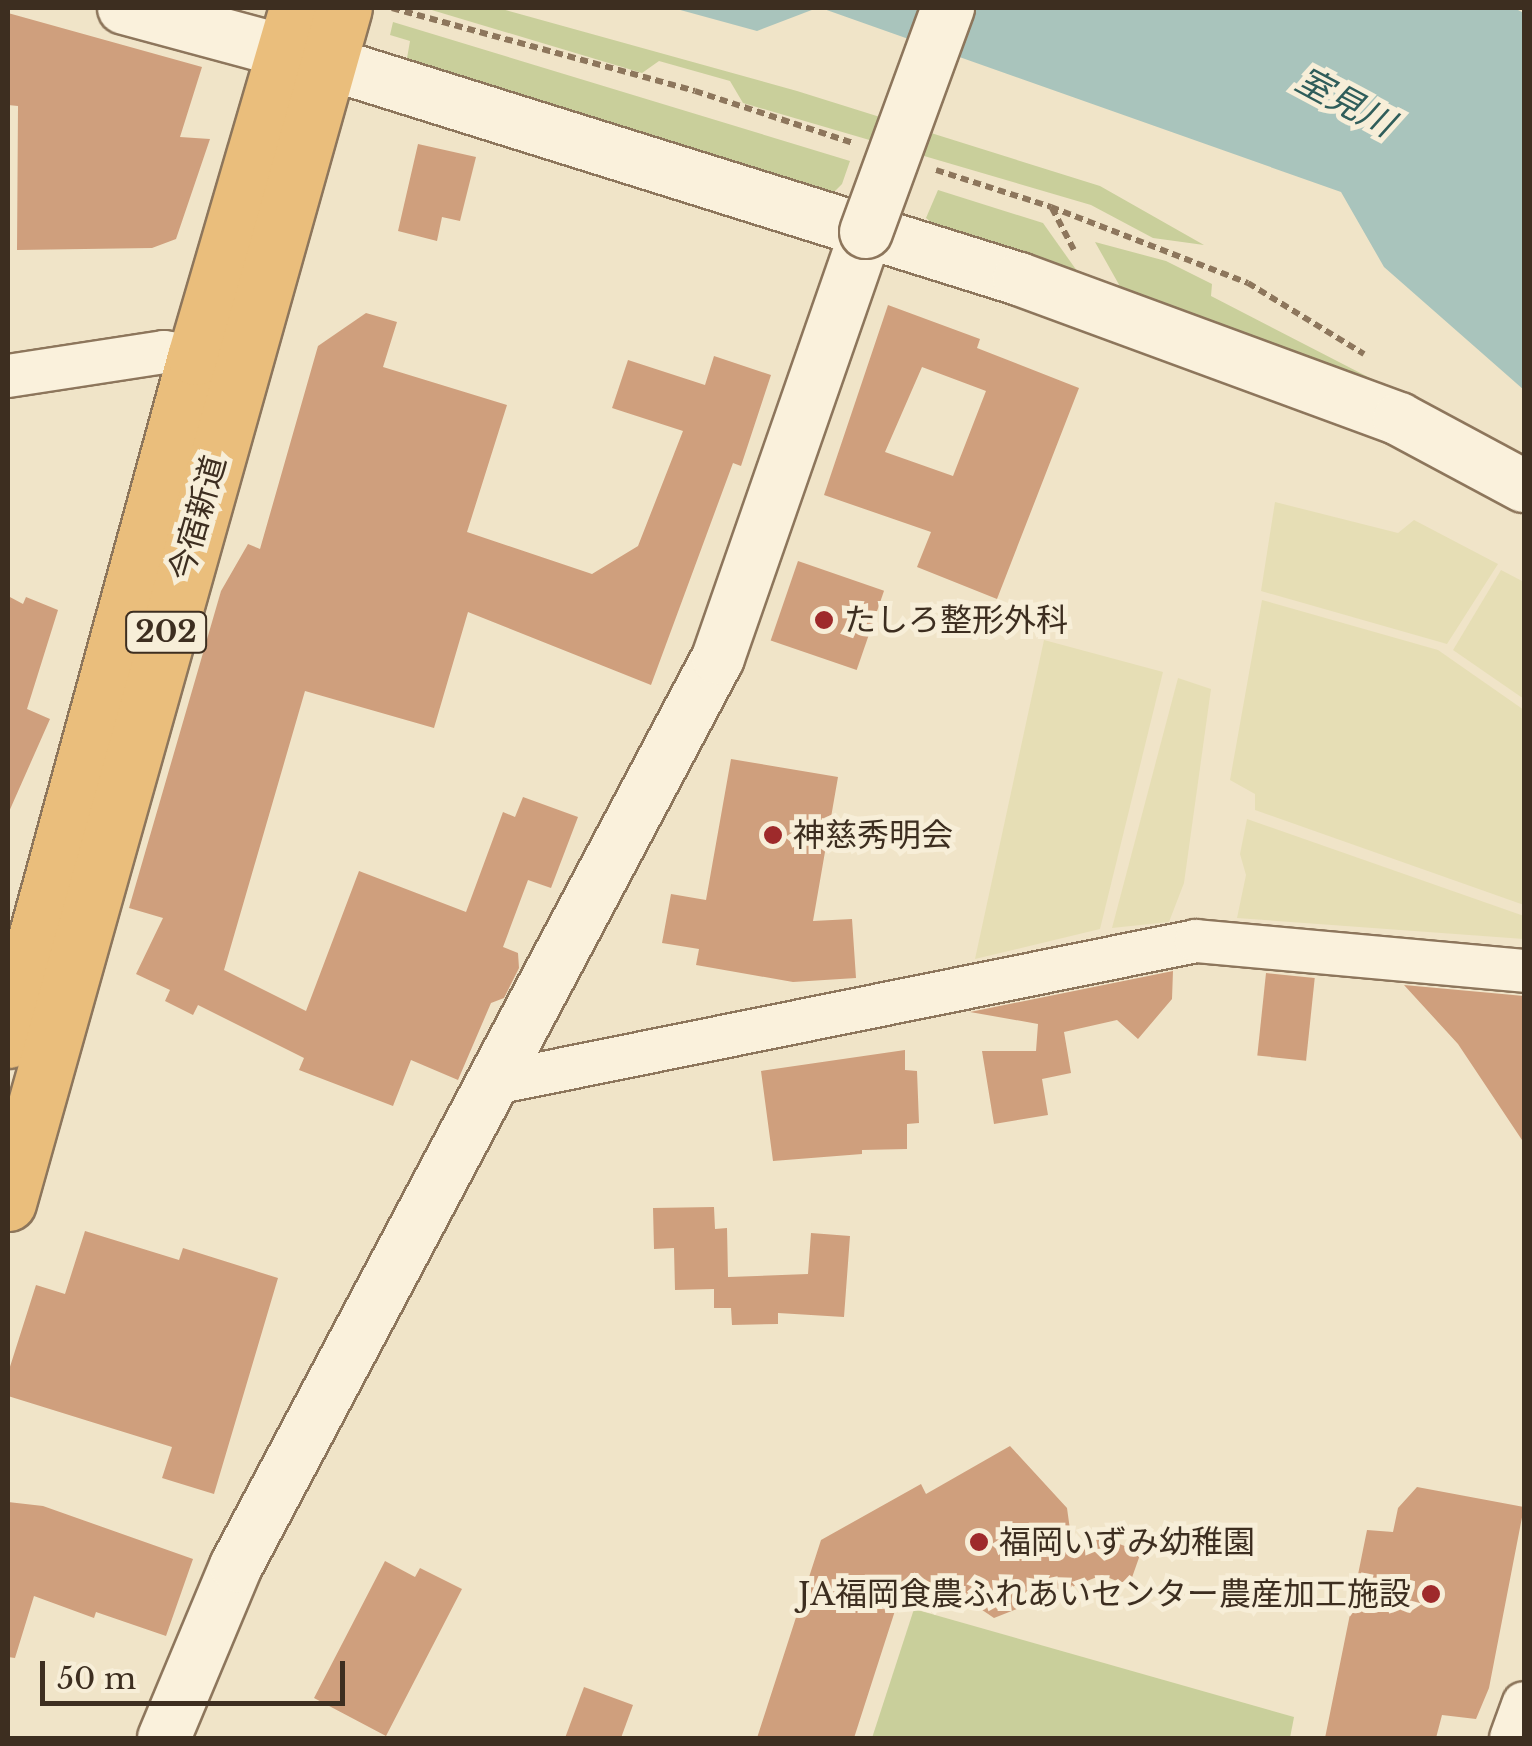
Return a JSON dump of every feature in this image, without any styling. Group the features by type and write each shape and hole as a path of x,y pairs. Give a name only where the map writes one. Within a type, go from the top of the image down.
{"highway":[{"name":"今宿新道","path":"8,1040 195,357 303,41 344,8"},
{"name":"今宿新道","path":"8,1202 303,41"}],"street":[{"path":"124,8 303,41 1019,280 1399,419 1524,486"},
{"path":"164,1738 236,1566 718,658 948,8"},
{"path":"8,376 164,352 195,357"},
{"path":"495,1083 1196,940 1524,971"},
{"path":"1511,1738 1524,1703"}],"path":[{"path":"392,8 695,91 864,146"},
{"path":"920,164 1051,207 1248,283 1372,359"}],"shaded area":[{"path":"1275,502 1398,533 1414,520 1498,564 1447,644 1261,591"},
{"path":"1501,570 1524,582 1524,699 1453,650"},
{"path":"1262,600 1438,650 1524,710 1524,905 1255,810 1255,794 1230,780"},
{"path":"1044,640 1163,672 1100,929 975,959"},
{"path":"1178,678 1211,689 1184,883 1169,922 1112,928"},
{"path":"1247,819 1524,916 1524,939 1237,918 1246,875 1240,854"}],"green space":[{"path":"425,8 498,8 797,91 1100,186 1204,245 1153,238 1091,205 743,103 730,81 659,61 642,73"},
{"path":"393,22 850,161 842,184 828,198 406,64 410,41 390,35"},
{"path":"938,190 1043,223 1082,278 946,235 926,218"},
{"path":"1095,242 1166,261 1212,284 1211,296 1436,412 1122,290"},
{"path":"914,1609 1294,1717 1290,1738 872,1738"}],"water":[{"path":"673,8 817,8 757,31"},
{"name":"室見川","path":"821,8 1524,13 1524,390 1384,267 1341,192"}],"building":[{"path":"8,13 202,67 180,137 210,139 176,239 152,248 17,250 18,106 8,105"},
{"path":"418,144 476,157 460,221 442,217 437,241 398,231"},
{"path":"888,305 980,339 977,348 1079,388 997,599 917,567 931,532 824,495","holes":["922,367 986,391 953,476 885,452"]},
{"path":"366,313 397,322 383,367 507,405 467,532 592,574 638,546 683,431 612,408 628,360 705,385 714,356 771,375 741,466 733,463 651,685 468,612 434,728 305,691 224,970 306,1011 359,871 466,912 503,812 515,817 523,797 578,817 551,888 528,880 503,947 518,953 519,968 504,998 491,1003 458,1080 411,1060 393,1106 299,1070 304,1058 198,1005 193,1015 165,1001 170,990 136,974 163,918 129,908 221,591 248,544 260,549 318,346"},
{"name":"たしろ整形外科","path":"798,561 884,591 857,670 771,640"},
{"path":"8,596 23,604 26,597 58,610 27,709 50,719 8,814"},
{"name":"神慈秀明会","path":"731,759 838,777 813,921 852,919 856,978 793,982 696,965 699,949 662,943 671,894 706,900"},
{"path":"1173,971 1172,999 1138,1039 1117,1020 1064,1032 1071,1073 1042,1079 1048,1115 994,1124 982,1051 1036,1051 1038,1024 970,1012"},
{"path":"1266,973 1315,978 1306,1061 1257,1056"},
{"path":"1404,985 1524,996 1524,1143 1458,1044"},
{"path":"905,1050 905,1070 917,1071 919,1123 907,1124 907,1149 862,1150 862,1154 773,1161 761,1071"},
{"path":"714,1207 715,1229 727,1228 728,1277 808,1274 811,1233 850,1236 844,1317 778,1313 778,1324 732,1325 731,1308 714,1308 714,1289 675,1290 674,1248 654,1249 653,1208"},
{"path":"85,1231 179,1260 183,1248 278,1278 214,1494 162,1478 172,1447 8,1396 8,1373 36,1285 65,1294"},
{"path":"1010,1446 1067,1508 1072,1544 1103,1538 1141,1552 1129,1586 1102,1575 994,1618 963,1597 937,1607 902,1589 854,1738 757,1738 821,1540 921,1484 926,1494"},
{"name":"JA福岡食農ふれあいセンター農産加工施設","path":"1417,1487 1524,1507 1489,1688 1476,1719 1442,1715 1436,1738 1325,1738 1367,1530 1393,1532 1398,1508"},
{"path":"8,1502 43,1506 193,1559 166,1636 96,1612 94,1618 34,1596 15,1658 8,1657"},
{"path":"385,1561 415,1577 420,1568 462,1589 386,1736 314,1698"},
{"path":"584,1687 633,1705 621,1738 565,1738"}],"place":[{"name":"たしろ整形外科","path":"824,620"},
{"name":"神慈秀明会","path":"773,835"},
{"name":"福岡いずみ幼稚園","path":"979,1542"},
{"name":"JA福岡食農ふれあいセンター農産加工施設","path":"1431,1594"}]}
